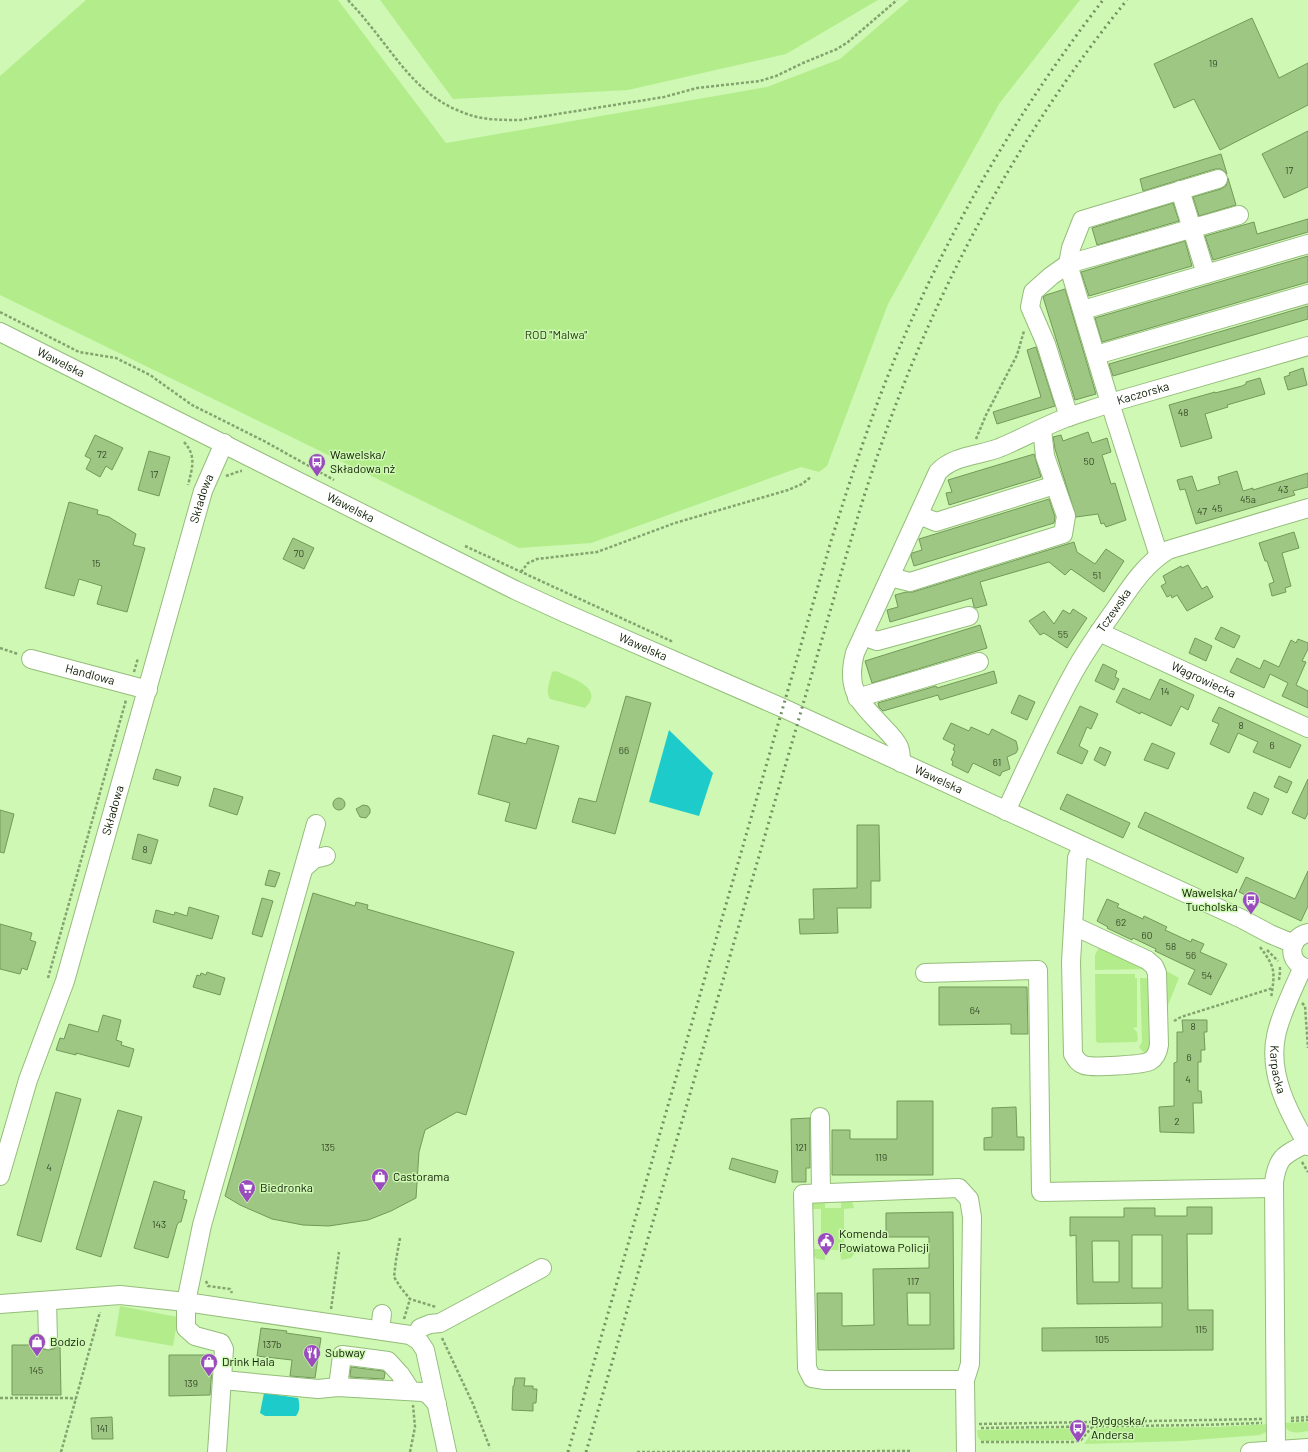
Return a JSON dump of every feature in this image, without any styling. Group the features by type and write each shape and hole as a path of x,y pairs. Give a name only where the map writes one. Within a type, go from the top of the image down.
{"street":[{"path":"901,763 900,750 893,738 863,706 858,698 851,678 851,666 855,653 938,472 945,465 954,460 997,448 1069,417 1110,403 1068,264 1071,248 1082,220 1218,179"},
{"path":"1180,190 1206,274"},
{"path":"1069,417 1046,344 1030,307 1033,292 1051,276 1068,264 1239,215"},
{"path":"1083,310 1308,244"},
{"path":"1096,355 1308,294"},
{"name":"Wawelska","path":"0,332 515,590 783,708 1294,944"},
{"name":"Kaczorska","path":"1159,556 1110,403 1308,346"},
{"path":"890,578 910,582 1063,534 1066,516 1045,456 1042,429"},
{"name":"Składowa","path":"0,1176 28,1080 65,981 199,506 206,485 224,443"},
{"path":"918,515 936,522 1055,485"},
{"name":"Tczewska","path":"1006,811 1075,670 1139,574 1168,550 1308,508"},
{"path":"863,636 877,641 969,616"},
{"name":"Wągrowiecka","path":"1099,632 1308,727"},
{"name":"Handlowa","path":"31,659 148,690"},
{"path":"858,698 979,662"},
{"path":"217,1452 224,1349 221,1343 195,1336 186,1328 186,1302 202,1225 316,824"},
{"path":"1074,926 1147,960 1154,966 1157,973 1159,1045 1157,1053 1151,1060 1144,1064 1086,1066 1076,1059 1073,1050 1071,962 1077,858 1082,847"},
{"path":"304,868 314,859 326,856"},
{"path":"1305,968 1294,960 1292,949 1297,939 1301,935 1308,933"},
{"name":"Karpacka","path":"1305,968 1278,1028 1274,1046 1280,1087 1285,1103 1307,1145"},
{"path":"925,973 1038,970 1041,1192 1274,1188"},
{"path":"820,1117 821,1193"},
{"path":"1276,1450 1274,1188 1279,1162 1288,1153 1307,1145"},
{"path":"965,1380 825,1380 812,1378 807,1368 803,1194 959,1188 969,1199 972,1217 970,1364 965,1380 972,1447"},
{"path":"0,1304 120,1295 186,1302 248,1303 312,1313 328,1323 349,1318 424,1325 542,1268"},
{"path":"47,1301 48,1340"},
{"path":"424,1325 419,1340 425,1350"},
{"path":"421,1387 425,1350 431,1335 424,1325"},
{"path":"338,1387 342,1355 388,1361 400,1374 421,1387 437,1404 447,1452"},
{"path":"223,1380 318,1389 338,1387 421,1387"},
{"path":"1250,1452 1308,1448"}],"path":[{"path":"348,0 407,74 423,89 462,112 478,117 497,120 520,120 664,97 697,88 760,80 776,76 837,49 848,42 897,0"},
{"path":"973,444 1017,355 1030,307"},
{"path":"0,312 79,352 116,358 150,375 192,405 264,441 339,484"},
{"path":"515,590 522,571 528,563 537,559 597,552 675,523 788,490 802,484 811,477"},
{"path":"458,543 671,640 678,662"},
{"path":"1269,960 1274,970 1272,993"},
{"path":"1159,1035 1165,1033 1175,1020 1181,1017 1278,986"},
{"path":"1297,1007 1300,1001 1305,1006 1308,1048"},
{"path":"328,1323 339,1252"},
{"path":"61,1452 105,1295"},
{"path":"410,1452 421,1387"},
{"path":"0,1398 76,1399"},
{"path":"1308,1417 1289,1420 1308,1420"},
{"path":"1266,1421 1206,1425 1093,1427 974,1426 1096,1422 1266,1421"},
{"path":"972,1447 1075,1442 1081,1440 1096,1422"},
{"path":"637,1452 910,1451"}],"green space":[{"name":"ROD \"Malwa\"","path":"86,0 338,0 446,143 767,87 840,59 909,0 1080,0 999,104 888,304 827,466 819,472 801,467 591,543 519,548 0,295 0,76"},
{"path":"380,0 878,0 786,54 628,90 453,99"},
{"path":"556,671 577,681 589,689 591,695 590,701 585,708 550,699 548,686 552,672"},
{"path":"1100,946 1149,969 1095,970 1095,955"},
{"path":"1161,968 1179,978 1168,1005 1162,1006"},
{"path":"1095,974 1135,974 1135,978 1137,978 1137,1027 1133,1028 1137,1032 1138,1040 1136,1042 1098,1043 1096,1041"},
{"path":"1140,978 1151,978 1152,1043 1145,1054 1139,1047 1142,1042"},
{"path":"825,1198 825,1208 841,1208 841,1198 852,1201 854,1208 844,1209 844,1249 855,1249 855,1253 851,1258 841,1260 840,1250 825,1250 825,1260 817,1259 812,1253 811,1249 821,1249 821,1209 811,1209 811,1204 814,1201"},
{"path":"120,1306 178,1317 173,1346 115,1336"},
{"path":"1308,1422 1308,1431 1297,1433 1287,1430 1283,1423"},
{"path":"1270,1424 1268,1431 1260,1435 1182,1441 1084,1444 1095,1428 1216,1427"},
{"path":"1086,1428 1073,1440 984,1441 980,1440 978,1437 977,1430"}],"water":[{"path":"669,730 713,773 699,816 649,802"},
{"path":"264,1393 298,1398 299,1407 296,1416 265,1416 260,1413"}],"building":[{"path":"1252,18 1279,78 1308,63 1308,105 1220,150 1194,99 1174,108 1154,64"},
{"path":"1308,131 1308,187 1284,198 1262,154"},
{"path":"1221,154 1227,174 1221,169 1215,169 1143,191 1140,179"},
{"path":"1228,178 1236,205 1199,216 1193,197 1221,189 1226,186"},
{"path":"1173,203 1179,221 1097,245 1092,228"},
{"path":"1308,219 1308,232 1213,260 1205,236 1254,222 1257,234"},
{"path":"1185,241 1192,266 1089,296 1081,272"},
{"path":"1308,256 1308,282 1102,342 1095,318"},
{"path":"1065,289 1096,394 1075,400 1043,297"},
{"path":"1308,306 1308,319 1113,376 1109,364"},
{"path":"1036,347 1055,406 997,424 993,412 1041,397 1027,350"},
{"path":"1303,368 1307,385 1288,390 1284,377 1290,375 1289,373"},
{"path":"1260,378 1265,394 1227,405 1228,407 1205,414 1212,438 1181,447 1169,405 1242,386 1246,384 1246,382"},
{"path":"1088,432 1092,443 1107,438 1111,452 1102,455 1111,484 1115,483 1126,520 1106,527 1104,523 1101,524 1098,514 1076,517 1055,449 1053,437 1061,435 1063,441"},
{"path":"95,435 123,448 112,470 106,466 100,477 86,469 91,459 85,456"},
{"path":"149,451 170,457 159,496 138,490"},
{"path":"1034,454 1041,477 949,505 946,493 952,492 948,480"},
{"path":"1237,471 1243,491 1253,488 1253,490 1308,473 1308,487 1293,491 1295,495 1196,524 1185,489 1180,490 1177,480 1192,476 1197,491 1220,484 1218,477"},
{"path":"1049,499 1055,517 1054,523 914,566 911,556 912,553 922,550 919,539"},
{"path":"69,502 98,510 97,514 109,517 136,534 133,545 145,548 127,612 97,604 102,586 79,579 74,596 45,588"},
{"path":"1294,532 1299,548 1282,553 1291,586 1285,588 1286,592 1272,596 1269,584 1274,582 1259,543"},
{"path":"293,538 314,548 304,569 283,559"},
{"path":"1074,542 1077,552 1095,564 1106,549 1124,561 1104,592 1071,569 1065,575 1049,562 980,582 987,605 976,608 974,607 972,598 890,622 887,610 898,607 895,595 913,592"},
{"path":"1188,565 1202,589 1207,586 1213,597 1187,611 1177,595 1172,598 1171,595 1167,597 1161,586 1166,583 1163,576 1181,566 1182,568"},
{"path":"1073,609 1087,618 1067,648 1044,633 1040,635 1029,621 1044,611 1054,624 1063,610 1070,614"},
{"path":"980,625 987,648 872,683 865,661"},
{"path":"1221,627 1240,636 1234,648 1215,639"},
{"path":"1195,638 1212,646 1206,661 1189,653"},
{"path":"1298,639 1308,643 1308,649 1302,661 1306,662 1296,685 1308,691 1308,708 1282,696 1288,683 1270,674 1264,688 1230,672 1237,658 1260,669 1264,660 1279,667 1291,640 1296,643"},
{"path":"1103,664 1117,671 1115,677 1119,679 1114,690 1095,681"},
{"path":"994,671 997,683 940,700 938,695 883,711 879,707 878,703 936,686 937,688"},
{"path":"1160,679 1194,695 1188,710 1181,706 1171,726 1141,712 1140,714 1116,702 1123,688 1150,700"},
{"path":"1019,695 1035,702 1027,720 1011,713"},
{"path":"626,696 651,703 615,834 572,822 579,798 596,802"},
{"path":"1080,706 1098,714 1091,729 1087,727 1079,746 1088,751 1082,764 1057,753"},
{"path":"1219,707 1301,745 1290,768 1253,752 1258,742 1238,733 1229,753 1210,744 1219,724 1212,721"},
{"path":"951,723 969,731 971,727 989,735 992,729 1016,741 1018,749 1016,753 1007,757 1010,769 1002,772 1000,776 973,763 968,773 952,765 953,761 951,760 955,751 953,750 955,745 943,739"},
{"path":"493,735 526,744 528,738 559,746 536,829 505,821 510,803 478,794"},
{"path":"1152,743 1175,753 1168,769 1144,760"},
{"path":"1100,747 1111,752 1105,766 1094,760"},
{"path":"156,769 181,777 178,786 153,779"},
{"path":"1279,776 1292,782 1287,793 1274,787"},
{"path":"1308,779 1308,813 1305,819 1292,813"},
{"path":"214,788 243,797 237,815 209,806"},
{"path":"1254,792 1269,799 1262,815 1247,808"},
{"path":"1067,794 1130,823 1123,838 1060,809"},
{"path":"341,798 344,799 344,809 337,810 334,809 333,802 334,799"},
{"path":"363,805 368,806 370,809 370,813 366,818 360,817 356,809"},
{"path":"0,810 14,814 4,853 0,852"},
{"path":"1145,812 1244,858 1237,873 1138,827"},
{"path":"857,825 879,825 880,881 871,881 871,908 837,908 838,933 800,934 799,919 814,919 813,889 857,888"},
{"path":"138,834 158,840 151,864 132,859"},
{"path":"269,870 280,873 275,887 265,885"},
{"path":"1308,871 1308,906 1301,921 1239,892 1246,877 1295,899"},
{"path":"313,893 355,906 356,902 368,905 367,909 514,952 466,1115 457,1112 425,1130 419,1152 416,1198 391,1211 368,1220 329,1226 303,1225 272,1219 240,1205 225,1196"},
{"path":"262,898 273,901 262,937 252,934"},
{"path":"1107,899 1119,904 1117,907 1143,919 1144,916 1167,927 1165,930 1191,942 1192,939 1204,944 1200,952 1227,964 1211,995 1188,984 1195,970 1155,951 1156,949 1133,938 1132,940 1107,928 1108,927 1097,921"},
{"path":"189,907 219,916 212,939 153,922 156,910 174,915 175,912 187,916"},
{"path":"0,924 32,933 30,940 36,942 27,970 22,968 20,974 0,969"},
{"path":"207,972 225,978 220,995 193,987 197,975 200,976 201,973 206,975"},
{"path":"939,987 1027,987 1028,1034 1011,1034 1011,1024 939,1025"},
{"path":"103,1015 121,1020 116,1040 122,1042 121,1045 134,1049 129,1067 76,1053 76,1055 56,1050 60,1038 64,1039 69,1024 98,1032"},
{"path":"1182,1020 1207,1020 1207,1032 1204,1032 1205,1050 1201,1050 1201,1062 1198,1062 1198,1091 1201,1091 1202,1103 1193,1103 1194,1133 1160,1132 1159,1107 1174,1106 1174,1063 1177,1062 1177,1032 1183,1032"},
{"path":"56,1092 81,1099 41,1242 17,1235"},
{"path":"897,1101 933,1101 933,1175 832,1175 832,1130 850,1130 850,1139 897,1139"},
{"path":"1016,1107 1017,1137 1024,1137 1024,1150 984,1150 984,1138 992,1137 992,1108"},
{"path":"118,1110 142,1117 101,1257 76,1249"},
{"path":"810,1118 810,1168 806,1168 806,1182 792,1182 791,1119"},
{"path":"732,1158 778,1171 775,1183 729,1169"},
{"path":"154,1181 185,1191 183,1199 187,1200 181,1222 177,1225 168,1258 134,1248"},
{"path":"1187,1207 1212,1207 1212,1234 1187,1234 1188,1310 1213,1310 1213,1350 1042,1351 1042,1328 1162,1327 1162,1303 1077,1304 1076,1235 1070,1236 1070,1217 1124,1217 1124,1208 1155,1208 1155,1216 1187,1216","holes":["1132,1235 1162,1235 1162,1288 1132,1288","1092,1241 1119,1241 1119,1282 1093,1282"]},
{"path":"953,1212 954,1349 818,1350 817,1293 842,1293 842,1326 874,1325 873,1269 929,1268 929,1237 886,1237 886,1213","holes":["907,1293 930,1293 930,1325 908,1325"]},
{"path":"261,1328 287,1331 286,1333 321,1338 315,1378 290,1376 292,1360 257,1356"},
{"path":"12,1345 39,1345 43,1349 48,1350 54,1349 57,1345 60,1345 61,1395 12,1395"},
{"path":"169,1355 213,1355 210,1395 169,1396"},
{"path":"351,1367 383,1371 385,1373 384,1379 350,1377"},
{"path":"515,1378 525,1378 524,1386 533,1386 533,1389 537,1389 536,1403 533,1403 533,1411 512,1410 513,1386"},
{"path":"112,1417 113,1439 92,1439 91,1418"}],"railway":[{"path":"568,1452 831,541 873,414 910,323 957,226 983,179 1040,88 1103,0"},
{"path":"586,1452 847,553 893,412 918,349 947,287 1011,166 1047,108 1086,53 1127,0"}],"place":[{"name":"Wawelska/ Składowa nż","path":"317,477"},
{"name":"Wawelska/ Tucholska","path":"1251,915"},
{"name":"Castorama","path":"380,1192"},
{"name":"Biedronka","path":"247,1203"},
{"name":"Komenda Powiatowa Policji","path":"826,1256"},
{"name":"Bodzio","path":"37,1357"},
{"name":"Subway","path":"312,1368"},
{"name":"Drink Hala","path":"209,1377"},
{"name":"Bydgoska/ Andersa","path":"1078,1443"}]}
